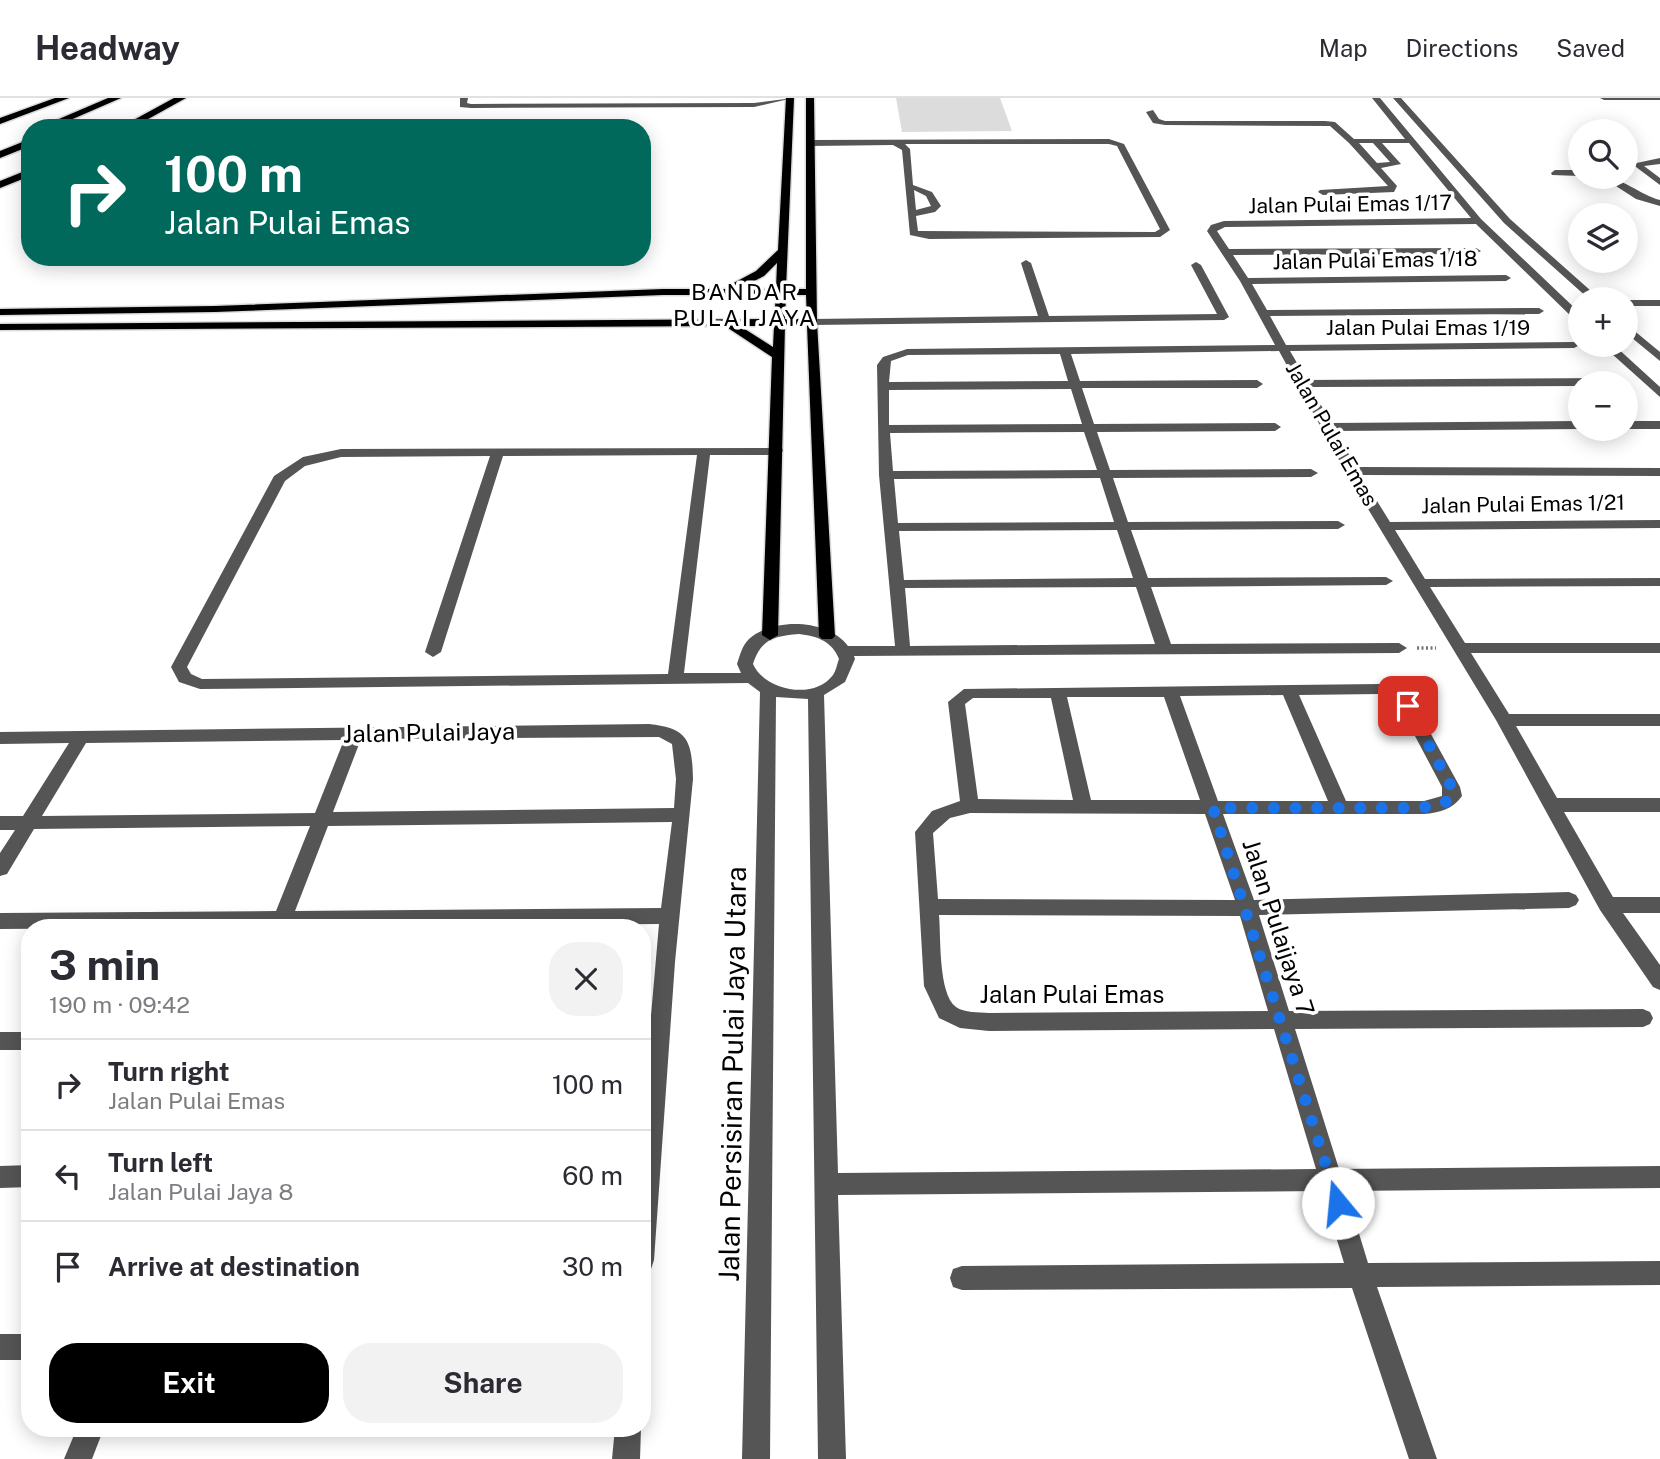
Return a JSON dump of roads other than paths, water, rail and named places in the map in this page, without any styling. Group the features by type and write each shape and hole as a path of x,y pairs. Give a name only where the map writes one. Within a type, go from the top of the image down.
{"highway":[{"path":"0,121 64,98"},
{"path":"141,119 181,98"},
{"path":"68,119 120,100"},
{"path":"82,119 120,100"},
{"path":"0,145 21,137"},
{"path":"0,155 21,146"},
{"path":"0,184 21,176"}],"main road":[{"path":"770,635 780,292 789,98"},
{"path":"810,98 812,322 827,636"},
{"path":"722,292 756,279 769,269 782,251"},
{"path":"0,312 215,309 663,292 812,292"},
{"path":"663,292 687,299 692,307 668,323"},
{"path":"728,322 778,356"},
{"path":"0,327 812,322"}],"street":[{"path":"464,98 463,105 471,107 606,102 755,102 789,98"},
{"path":"1376,98 1478,221 1568,308"},
{"path":"1397,98 1507,221 1581,287"},
{"path":"1604,98 1660,98"},
{"path":"755,102 789,114"},
{"path":"1150,112 1156,121 1165,123 1332,124 1352,141 1393,186 1391,190 1323,192"},
{"path":"811,143 895,142 1109,141 1120,144 1166,230 1157,234 929,236 913,233 906,149 895,142"},
{"path":"1352,141 1413,141"},
{"path":"1375,141 1396,164 1375,166"},
{"path":"1660,161 1636,164 1660,182"},
{"path":"1555,173 1568,173"},
{"path":"908,186 929,192 936,206 932,210 911,214"},
{"path":"1626,189 1660,204"},
{"name":"Jalan Pulai Emas 1/17","path":"1224,224 1478,221"},
{"name":"Jalan Pulai Emas","path":"1224,224 1214,227 1212,231 1245,281 1352,471 1504,720 1608,905 1660,981"},
{"path":"1226,252 1476,251"},
{"path":"1026,263 1044,318"},
{"path":"812,322 1224,317 1196,265"},
{"name":"Jalan Pulai Emas 1/18","path":"1245,281 1506,278"},
{"path":"1638,303 1660,303"},
{"path":"1563,304 1568,304"},
{"path":"1262,313 1539,311"},
{"path":"1638,338 1660,358"},
{"name":"Jalan Pulai Emas 1/19","path":"883,386 883,365 887,359 907,352 1568,345"},
{"path":"1065,349 1088,428 1164,647"},
{"path":"1621,357 1660,393"},
{"path":"1303,384 1568,382"},
{"path":"902,650 890,527 883,429 883,386 1257,384"},
{"path":"1326,427 1568,425"},
{"path":"1638,425 1660,425"},
{"name":"Jalan Pulai Emas","path":"883,429 1275,426"},
{"path":"759,684 747,671 746,657 754,644 770,635 799,629 827,636 845,651 847,659 843,675 836,682 816,692 786,695 759,684 675,679 200,684 185,678 179,667 279,479 291,467 313,457 341,453 777,450"},
{"path":"675,679 704,451"},
{"path":"433,652 498,452"},
{"path":"1352,471 1660,472"},
{"path":"887,475 1311,473"},
{"name":"Jalan Pulai Emas 1/21","path":"1387,526 1660,524"},
{"name":"Jalan Pulai Emas","path":"890,527 1338,525"},
{"path":"895,584 1386,582"},
{"path":"1420,583 1660,582"},
{"path":"845,651 1164,647 1399,648"},
{"path":"1461,648 1660,648"},
{"name":"Jalan Persisiran Pulai Jaya Utara","path":"757,1459 759,684"},
{"name":"Jalan Pulai Emas","path":"1289,690 1380,689 1394,692 1408,706 1451,786 1453,796 1448,802 1433,807 970,806 944,811 932,818 923,832 927,907 937,1002 946,1014 957,1020 1003,1022 1643,1018"},
{"path":"970,806 956,702 970,693 1289,690 1340,807"},
{"path":"816,692 832,1459"},
{"path":"1058,692 1084,808"},
{"name":"Jalan Pulaijaya 7","path":"1171,693 1247,908 1360,1275 1423,1459"},
{"path":"1504,720 1660,720"},
{"name":"Jalan Pulai Jaya","path":"0,738 662,731 675,736 681,743 684,760 681,815 670,916 651,1028"},
{"path":"282,919 355,733"},
{"path":"0,869 81,737"},
{"path":"1550,806 1660,805"},
{"path":"0,823 681,815"},
{"path":"927,907 1247,908 1570,900"},
{"path":"1608,905 1660,905"},
{"path":"503,919 670,916"},
{"path":"0,921 21,921"},
{"path":"0,1041 21,1041"},
{"path":"0,1177 21,1177"},
{"path":"825,1184 1660,1177"},
{"path":"962,1278 1660,1273"},
{"path":"0,1347 21,1347"},
{"path":"78,1459 87,1437"},
{"path":"626,1459 627,1437"}],"district":[{"name":"BANDAR PULAI JAYA","path":"745,304"}]}
